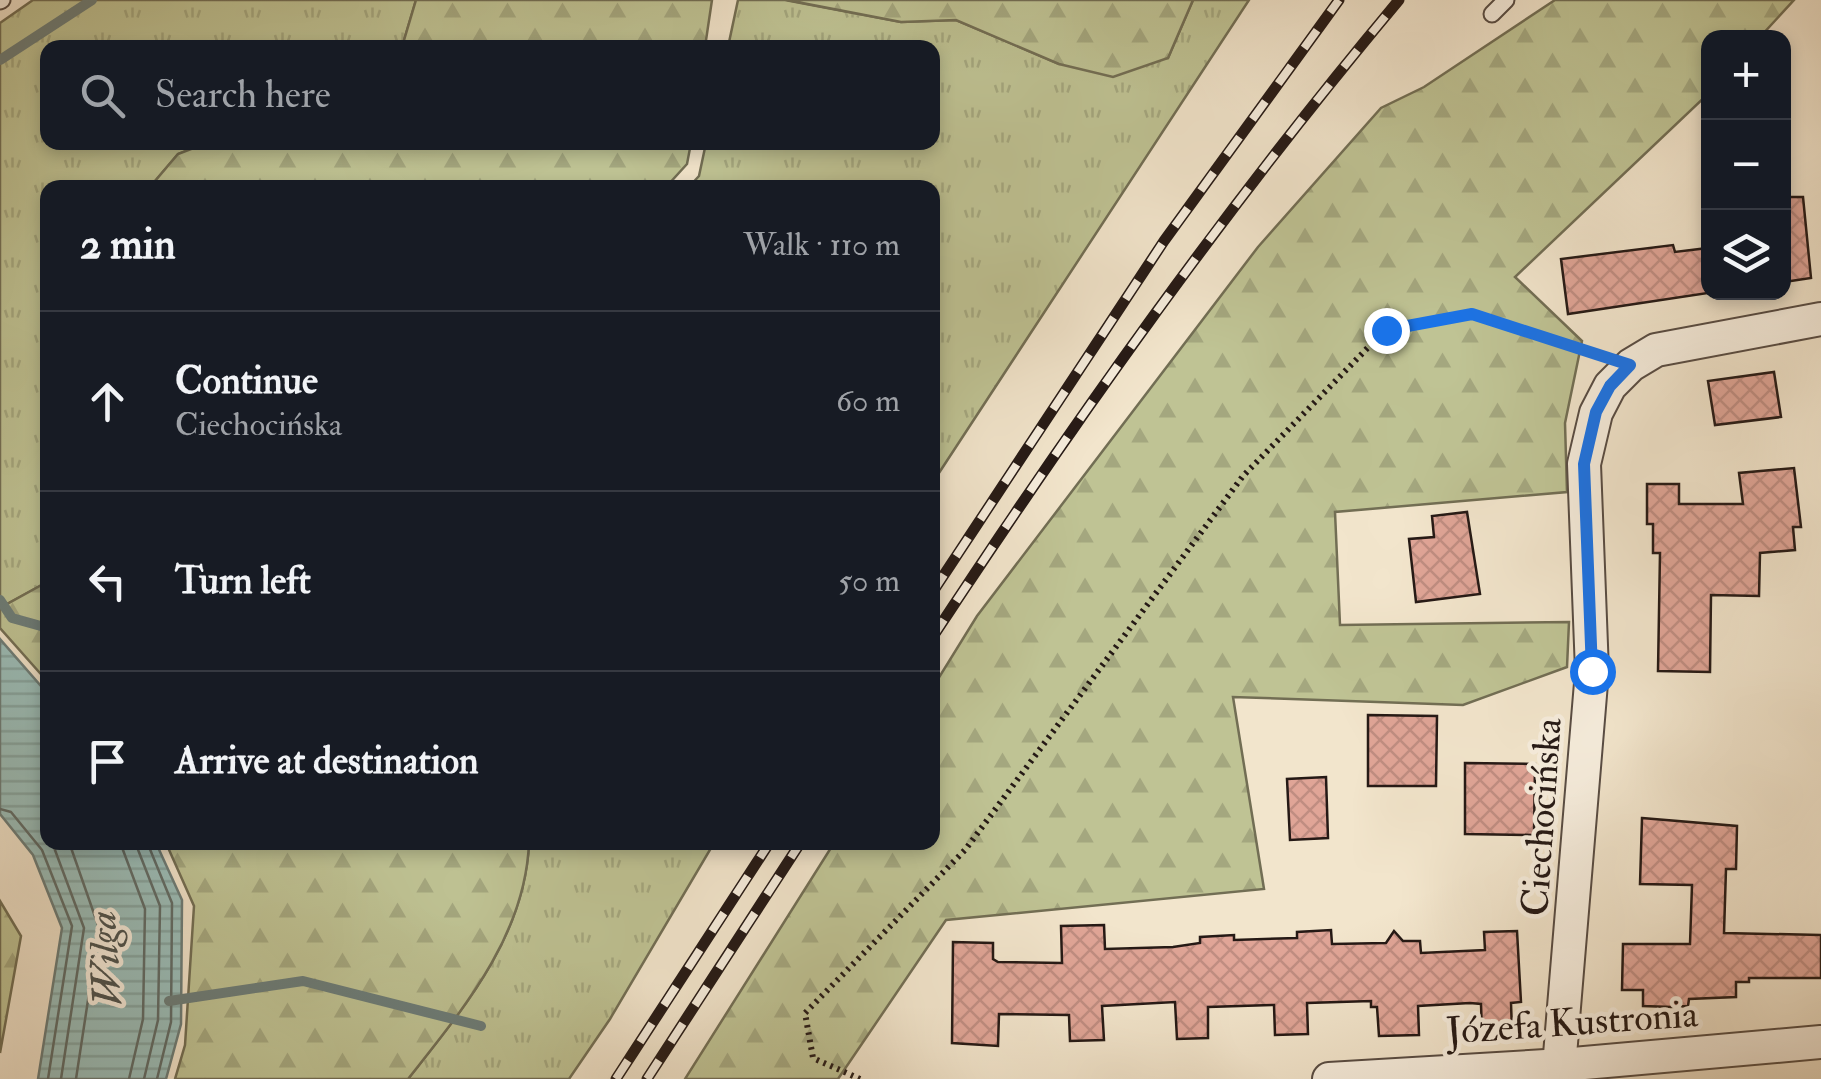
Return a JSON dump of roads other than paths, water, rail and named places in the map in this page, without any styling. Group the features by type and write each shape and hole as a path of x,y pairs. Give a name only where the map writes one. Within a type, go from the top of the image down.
{"street":[{"name":"Ciechocińska","path":"1560,1072 1592,671 1584,464 1596,412 1610,386 1630,365 1656,350 1821,318"},
{"name":"Józefa Kustronia","path":"1329,1079 1560,1072 1821,1042"}],"lane":[{"path":"1492,14 1506,0"}],"water":[{"name":"Wilga","path":"0,639 40,685 40,850 159,850 182,900 181,1024 166,1079 38,1079 62,928 33,855 0,814"}],"waterway":[{"path":"0,60 92,0"},
{"path":"0,600 12,618 40,626"},
{"path":"169,1001 303,981 481,1026"}],"railway":[{"path":"940,581 1164,241 1339,0"},
{"path":"940,626 1156,312 1275,154 1399,0"},
{"path":"616,1079 765,850"},
{"path":"647,1079 796,850"}]}
